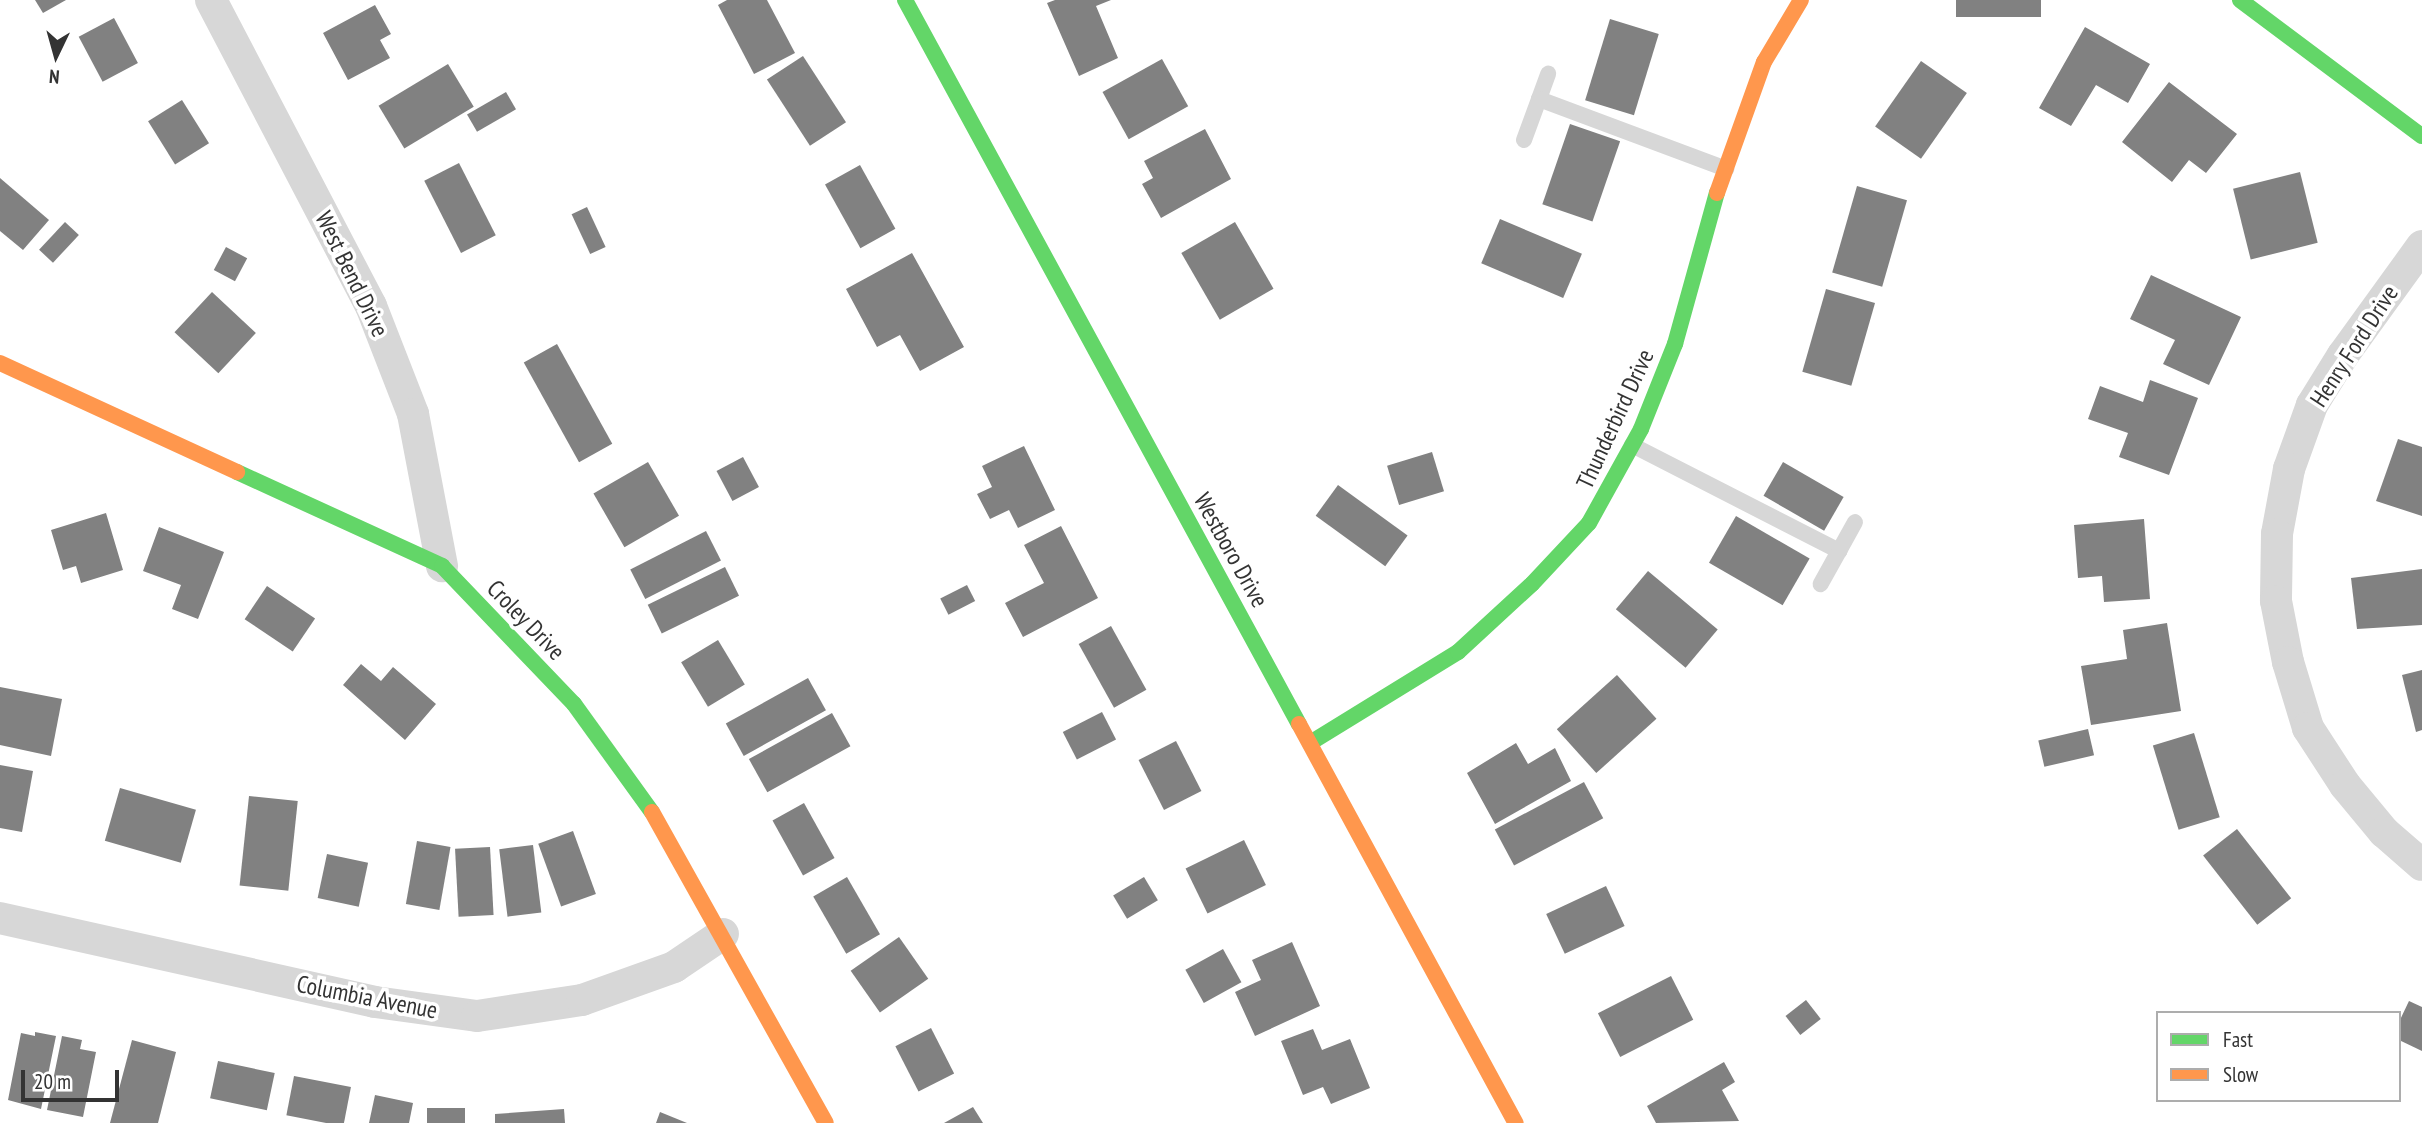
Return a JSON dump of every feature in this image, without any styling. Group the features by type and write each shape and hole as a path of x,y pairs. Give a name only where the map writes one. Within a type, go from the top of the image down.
{"street":[{"name":"West Bend Drive","path":"211,0 372,306 413,414 442,566"},
{"name":"Westboro Drive","path":"905,0 1516,1123"},
{"name":"Thunderbird Drive","path":"1310,743 1458,652 1532,584 1589,523 1632,446 1675,344 1711,211 1764,62 1801,0"},
{"path":"2239,0 2422,136"},
{"name":"Henry Ford Drive","path":"2422,246 2343,355 2312,405 2289,470 2277,534 2276,601 2288,662 2308,728 2345,785 2376,823 2422,865"},
{"name":"Croley Drive","path":"0,366 442,566 574,704 647,802 826,1123"},
{"name":"Columbia Avenue","path":"0,918 375,1002 477,1017 582,1000 674,967 723,934"}],"lane":[{"path":"1524,140 1548,74"},
{"path":"1539,99 1726,169"},
{"path":"1632,446 1839,551"},
{"path":"1821,584 1855,522"}],"building":[{"path":"35,0 66,0 43,13"},
{"path":"727,0 767,0 795,53 754,74 718,5"},
{"path":"1055,0 1111,0 1096,6 1118,58 1079,76 1047,3"},
{"path":"1956,0 2041,0 2041,17 1956,17"},
{"path":"375,5 391,34 380,40 390,58 348,80 323,33"},
{"path":"114,18 138,63 103,82 79,37"},
{"path":"1610,19 1659,34 1634,115 1585,100"},
{"path":"2085,27 2150,64 2128,103 2096,85 2071,126 2039,108"},
{"path":"803,56 846,122 810,146 767,79"},
{"path":"1162,59 1188,106 1129,139 1103,92"},
{"path":"1921,61 1967,93 1921,159 1875,127"},
{"path":"448,64 474,107 404,149 379,106"},
{"path":"2169,82 2237,134 2206,173 2189,160 2172,182 2122,142"},
{"path":"506,92 516,109 477,132 467,114"},
{"path":"182,100 209,143 175,164 148,121"},
{"path":"1570,124 1620,141 1592,222 1542,204"},
{"path":"1205,129 1231,179 1161,218 1142,184 1153,178 1144,161"},
{"path":"459,163 496,235 461,253 424,181"},
{"path":"860,165 895,229 860,248 825,184"},
{"path":"2300,172 2318,243 2251,260 2233,189"},
{"path":"0,178 49,220 23,250 0,231"},
{"path":"1857,186 1907,200 1882,287 1832,273"},
{"path":"587,207 606,247 590,254 572,214"},
{"path":"1500,219 1582,254 1563,298 1481,263"},
{"path":"65,222 79,235 53,263 39,250"},
{"path":"1235,222 1274,289 1220,320 1181,253"},
{"path":"226,247 247,258 235,281 214,270"},
{"path":"912,253 964,347 920,371 900,335 877,347 846,289"},
{"path":"2151,275 2241,317 2209,385 2163,364 2175,340 2130,319"},
{"path":"1826,289 1875,303 1851,386 1802,372"},
{"path":"212,292 256,333 218,373 174,332"},
{"path":"557,344 612,444 579,462 524,362"},
{"path":"2150,380 2198,398 2169,475 2119,457 2128,433 2088,419 2100,386 2143,402"},
{"path":"2398,439 2422,447 2422,516 2376,501"},
{"path":"1024,446 1055,510 1018,528 1009,510 990,519 977,494 992,487 982,466"},
{"path":"1432,452 1444,491 1399,505 1387,466"},
{"path":"743,457 759,487 732,501 717,471"},
{"path":"648,462 679,516 624,547 593,493"},
{"path":"1783,462 1844,497 1824,531 1764,496"},
{"path":"1338,485 1408,536 1385,566 1316,516"},
{"path":"106,513 123,570 81,583 76,566 63,570 51,530"},
{"path":"1736,516 1810,558 1783,605 1709,563"},
{"path":"2144,519 2150,599 2104,602 2102,576 2078,578 2074,525"},
{"path":"1061,526 1098,598 1023,637 1005,603 1044,583 1024,545"},
{"path":"159,527 224,552 198,619 172,609 181,585 143,571"},
{"path":"706,531 721,560 645,599 630,570"},
{"path":"725,567 739,596 662,633 648,605"},
{"path":"2422,569 2422,625 2357,629 2351,578"},
{"path":"1648,571 1718,629 1686,668 1616,609"},
{"path":"967,585 975,601 948,615 940,599"},
{"path":"267,586 315,618 293,652 245,619"},
{"path":"2167,623 2181,711 2091,725 2081,666 2127,659 2123,630"},
{"path":"1111,626 1146,690 1114,708 1079,644"},
{"path":"718,640 745,685 708,707 681,662"},
{"path":"361,664 381,681 393,667 436,704 405,740 343,685"},
{"path":"2422,670 2422,730 2416,732 2402,675"},
{"path":"1617,675 1656,719 1596,773 1557,729"},
{"path":"808,678 826,710 744,756 726,724"},
{"path":"0,687 62,699 51,756 0,745"},
{"path":"1102,712 1116,740 1077,760 1063,732"},
{"path":"832,713 850,746 767,792 749,759"},
{"path":"2088,729 2094,755 2044,767 2038,740"},
{"path":"2194,733 2220,817 2179,830 2153,746"},
{"path":"1176,741 1201,791 1164,810 1139,760"},
{"path":"1516,743 1528,764 1555,748 1571,781 1495,824 1467,773"},
{"path":"0,765 33,771 22,832 0,828"},
{"path":"1584,782 1603,818 1514,866 1495,829"},
{"path":"120,788 196,810 181,863 105,841"},
{"path":"249,796 298,801 288,891 240,886"},
{"path":"804,803 835,858 803,876 773,820"},
{"path":"2237,829 2291,898 2257,925 2203,855"},
{"path":"573,831 596,894 561,907 538,844"},
{"path":"1244,840 1266,885 1207,913 1186,868"},
{"path":"417,841 450,847 439,910 406,904"},
{"path":"533,845 541,912 508,917 499,849"},
{"path":"490,847 494,915 459,917 455,849"},
{"path":"327,854 368,863 359,907 318,898"},
{"path":"847,877 880,934 846,954 813,897"},
{"path":"1144,877 1158,900 1127,919 1113,896"},
{"path":"1606,886 1625,926 1565,954 1546,914"},
{"path":"899,937 928,979 880,1013 851,971"},
{"path":"1292,942 1320,1006 1255,1036 1235,992 1261,980 1252,960"},
{"path":"1223,949 1241,982 1204,1003 1185,970"},
{"path":"1671,976 1693,1020 1620,1057 1598,1013"},
{"path":"1806,1000 1821,1019 1800,1035 1786,1016"},
{"path":"2409,1001 2422,1007 2422,1051 2401,1041 2401,1018"},
{"path":"931,1028 954,1073 919,1092 895,1046"},
{"path":"1313,1029 1322,1050 1350,1039 1370,1088 1331,1104 1323,1087 1303,1095 1281,1041"},
{"path":"35,1032 56,1036 41,1109 8,1100 21,1033 35,1036"},
{"path":"62,1036 82,1040 80,1049 96,1052 83,1117 47,1110"},
{"path":"132,1040 176,1052 158,1123 110,1123"},
{"path":"218,1061 275,1073 267,1110 210,1098"},
{"path":"1724,1062 1735,1082 1722,1090 1739,1121 1656,1123 1647,1106"},
{"path":"294,1076 351,1087 344,1123 326,1123 286,1115"},
{"path":"375,1095 413,1103 409,1123 369,1123"},
{"path":"973,1107 983,1123 944,1123"},
{"path":"427,1108 465,1108 465,1123 427,1123"},
{"path":"564,1109 565,1123 495,1123 495,1114"},
{"path":"660,1112 687,1123 656,1123"}],"traffic: fast":[{"path":"905,0 1299,724"},
{"path":"2240,0 2422,136"},
{"path":"1310,743 1458,652 1532,584 1589,523 1641,429 1675,344 1717,193"},
{"path":"237,472 442,566 574,704 652,812"}],"traffic: slow":[{"path":"1717,193 1764,62 1801,0"},
{"path":"0,363 237,472"},
{"path":"1299,724 1516,1123"},
{"path":"652,812 826,1123"}]}
